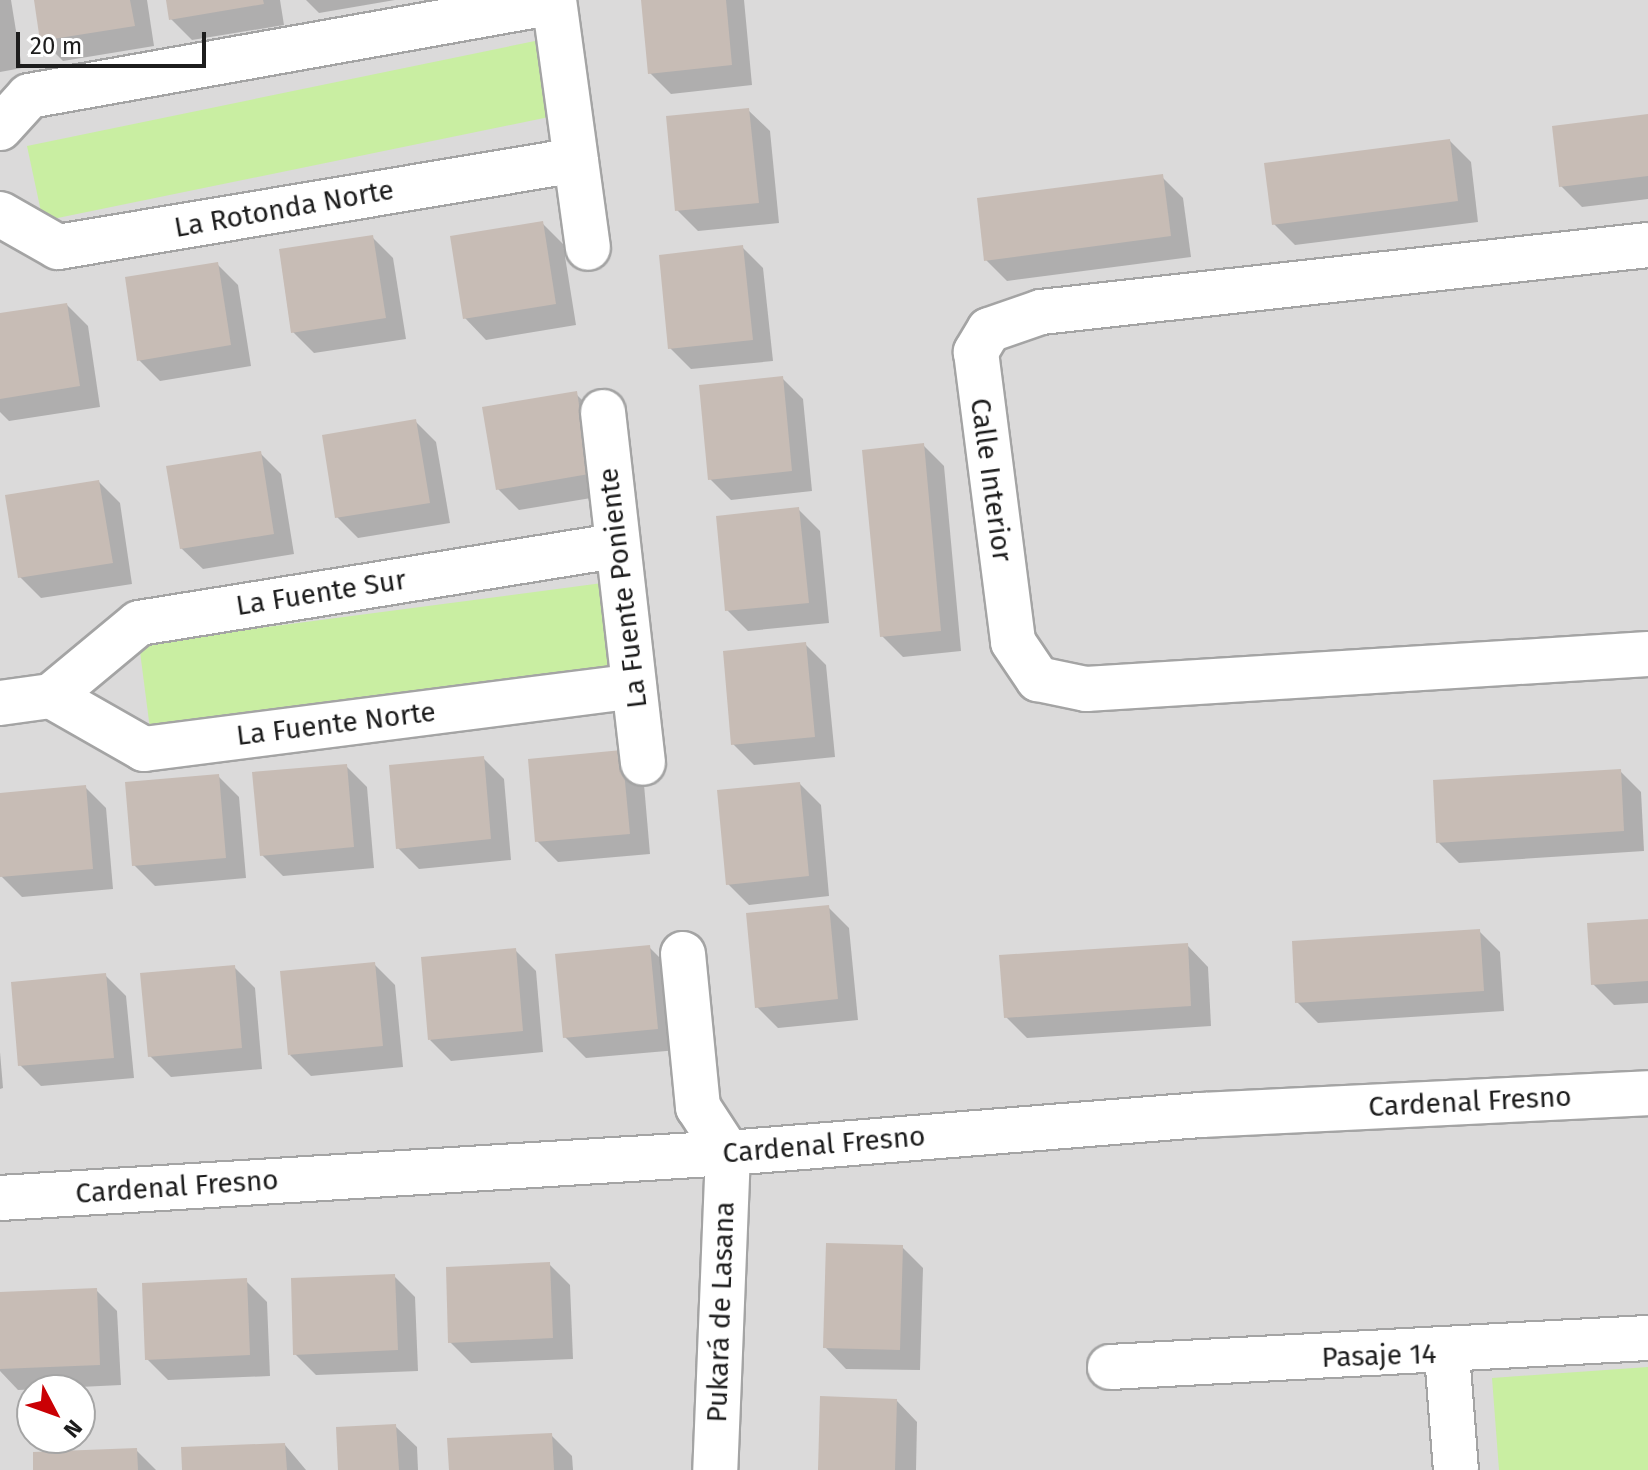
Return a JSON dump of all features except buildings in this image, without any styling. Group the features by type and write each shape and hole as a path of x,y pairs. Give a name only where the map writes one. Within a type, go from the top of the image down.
{"street":[{"path":"0,128 29,96 554,1 588,248"},
{"name":"La Rotonda Norte","path":"0,214 58,247 576,160"},
{"name":"Calle Interior","path":"1648,245 1041,312 989,330 976,352 1013,642 1038,679 1086,689 1648,654"},
{"name":"La Fuente Poniente","path":"603,412 643,763"},
{"name":"La Fuente Sur","path":"51,696 139,623 616,546"},
{"name":"La Fuente Norte","path":"51,696 144,749 634,686"},
{"path":"0,703 51,696"},
{"path":"683,954 698,1107 728,1153"},
{"name":"Cardenal Fresno","path":"0,1198 728,1153 1203,1115 1648,1093"},
{"name":"Pukará de Lasana","path":"715,1470 728,1153"},
{"name":"Pasaje 14","path":"1110,1367 1447,1354 1648,1338"},
{"path":"1447,1354 1456,1470"}],"shaded area":[{"path":"0,0 1648,0 1648,1470 0,1470"}],"green space":[{"path":"535,41 549,117 43,221 27,146"},
{"path":"610,582 621,668 150,729 139,644"},
{"path":"1648,1367 1648,1470 1499,1470 1492,1378"}]}
